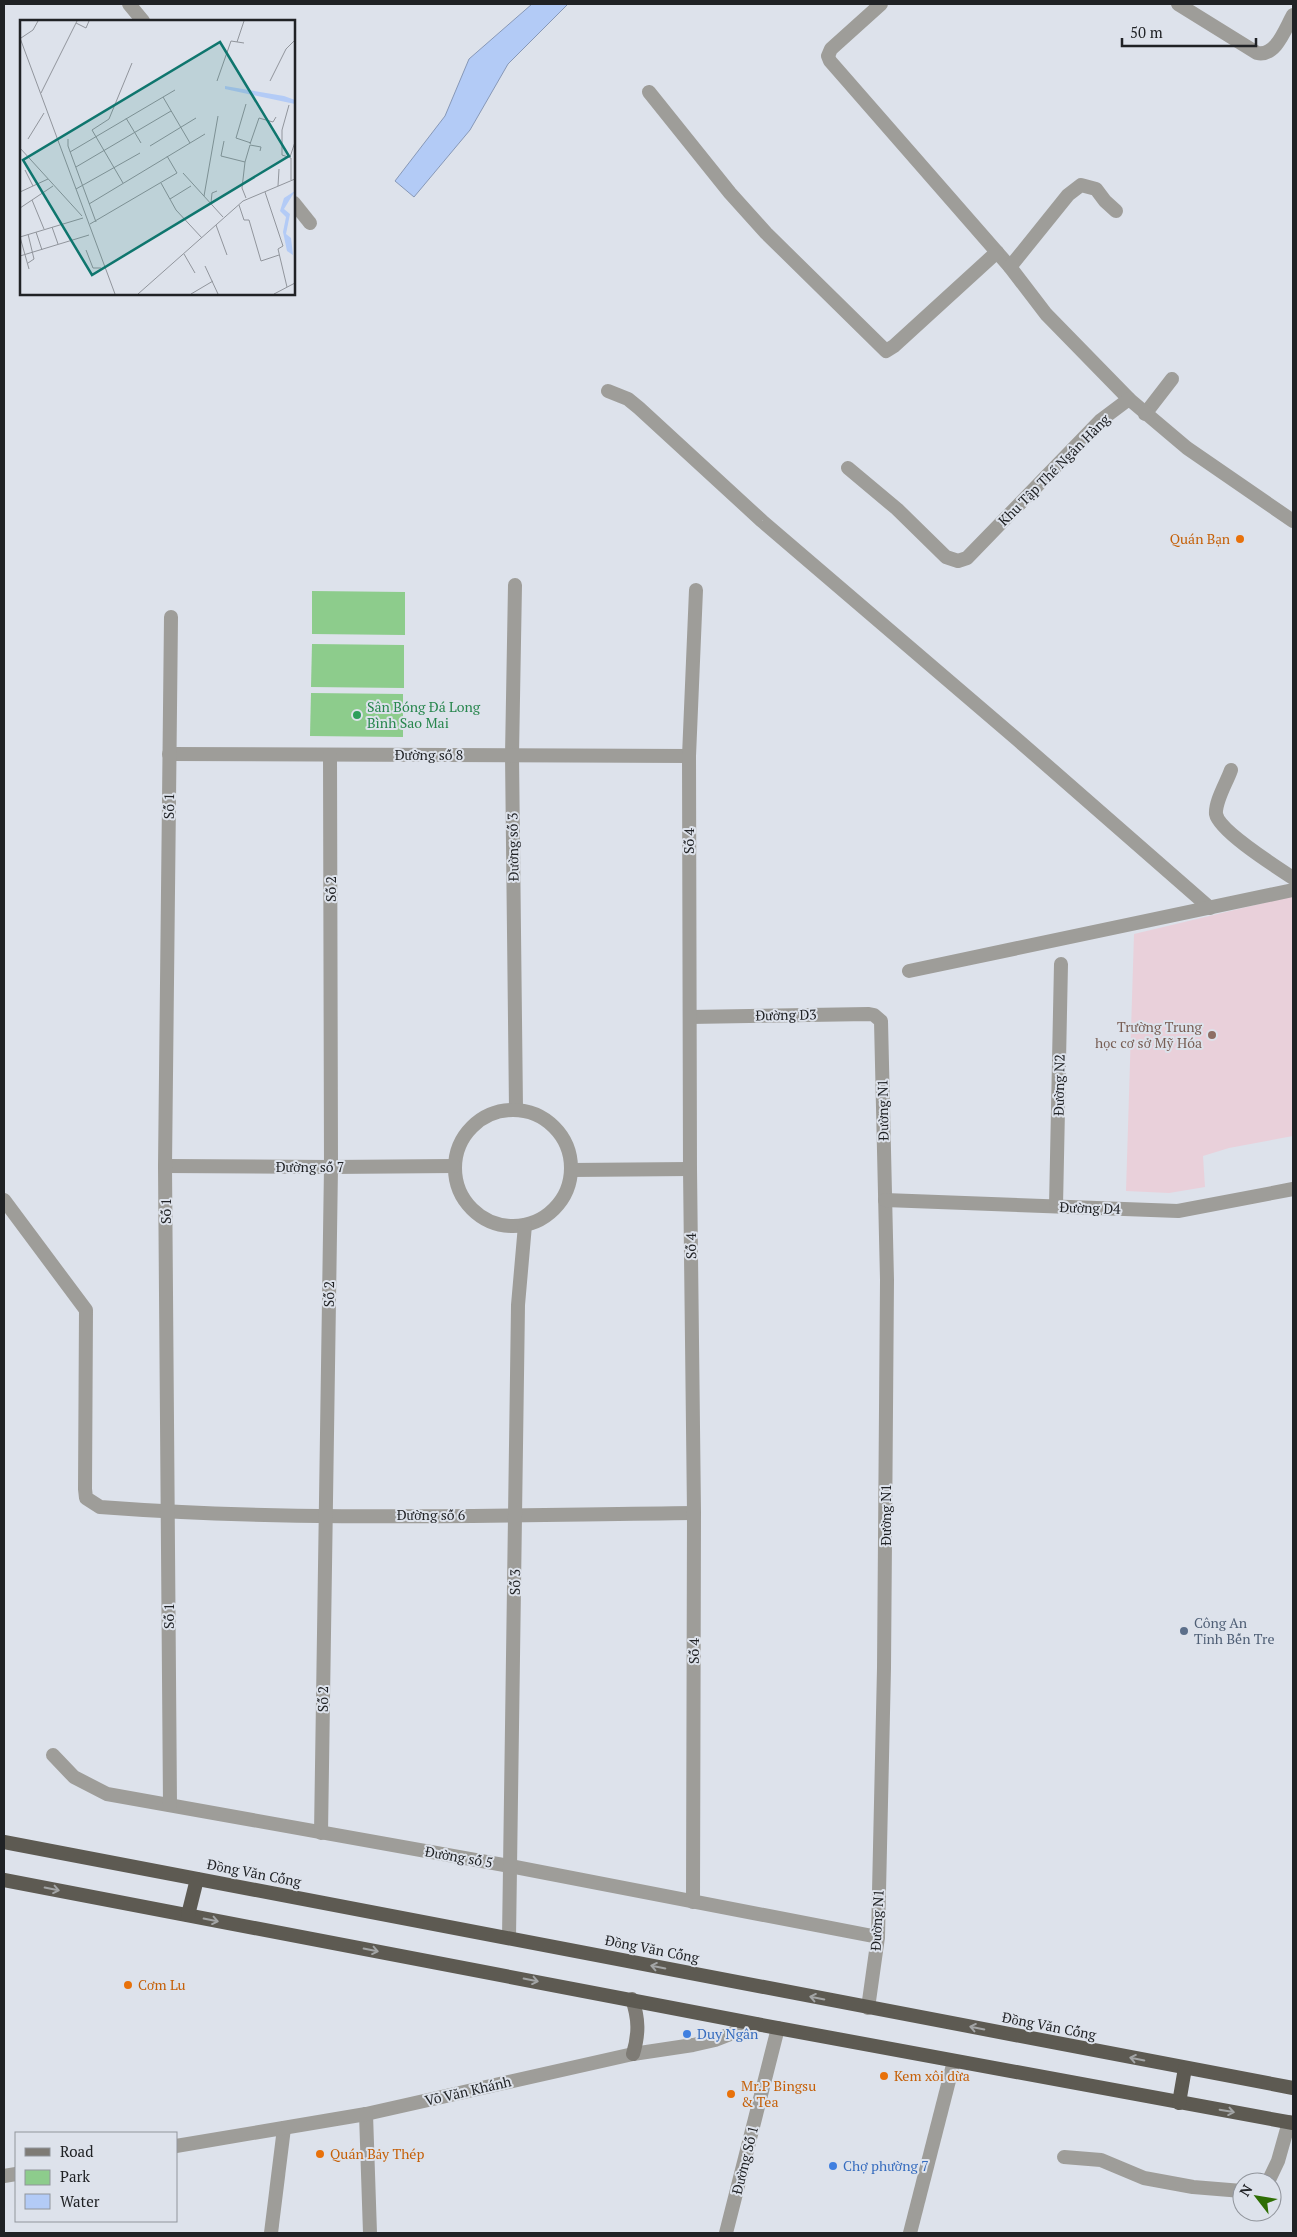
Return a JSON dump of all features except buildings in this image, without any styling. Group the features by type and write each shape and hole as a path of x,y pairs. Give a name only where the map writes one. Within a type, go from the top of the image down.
{"highway":[{"name":"Đồng Văn Cống","path":"4,1842 1293,2088"},
{"path":"188,1915 197,1879"},
{"path":"4,1880 756,2024 1291,2122"},
{"path":"1179,2103 1185,2068"}],"main road":[{"path":"632,1999 638,2024 638,2038 633,2054"}],"street":[{"path":"129,4 143,20"},
{"path":"881,4 831,49 828,56 830,61 1010,267 1046,314 1129,399 1187,448 1293,521"},
{"path":"1178,4 1256,52 1264,54 1270,52 1275,46 1293,15"},
{"path":"649,92 730,193 766,233 886,351 894,346 997,252"},
{"path":"1010,267 1068,194 1081,186 1096,189 1105,202 1116,211"},
{"path":"295,204 310,223"},
{"path":"1146,414 1172,379"},
{"path":"608,391 628,399 639,408 762,521 1011,734 1210,908"},
{"name":"Khu Tập Thể Ngân Hàng","path":"848,468 897,509 946,557 958,561 967,558 1101,420 1129,399"},
{"name":"Đường số 3","path":"515,585 512,755 516,1109"},
{"name":"Số 4","path":"693,1902 694,1513 690,1169 689,756 696,590"},
{"name":"Số 1","path":"170,1805 165,1166 171,617"},
{"name":"Đường số 8","path":"169,754 689,756"},
{"name":"Số 2","path":"321,1832 331,1168 330,754"},
{"path":"1231,770 1218,804 1216,813 1218,819 1224,827 1248,847 1293,878"},
{"path":"909,971 1059,938 1163,919 1293,890"},
{"name":"Đường N2","path":"1056,1206 1061,964"},
{"name":"Đường D3","path":"690,1017 869,1014 874,1015 881,1021"},
{"name":"Đường N1","path":"868,2008 878,1938 884,1658 887,1280 881,1021"},
{"path":"516,1109 531,1112 545,1118 556,1128 565,1140 572,1170 565,1195 548,1215 525,1225 503,1226 484,1219 467,1206 457,1187 454,1166 458,1148 467,1131 480,1119 498,1111 516,1109"},
{"name":"Đường số 7","path":"165,1166 331,1168 454,1166"},
{"path":"572,1170 690,1169"},
{"name":"Đường D4","path":"885,1200 1178,1211 1293,1189"},
{"name":"Đường số 6","path":"4,1200 86,1310 86,1498 100,1507 168,1512 325,1516 694,1513"},
{"name":"Số 3","path":"509,1938 518,1305 525,1225"},
{"name":"Đường số 5","path":"52,1755 74,1777 107,1794 510,1866 878,1938"},
{"name":"Võ Văn Khánh","path":"178,2146 366,2114 633,2054 715,2040 756,2024"},
{"name":"Đường Số 1","path":"726,2233 778,2028"},
{"path":"910,2233 954,2061"},
{"path":"366,2114 370,2233"},
{"path":"1273,2172 1291,2122"},
{"path":"271,2233 284,2128"},
{"path":"1064,2157 1101,2160 1144,2178 1193,2187 1232,2190"}],"shaded area":[{"name":"Trường Trung học cơ sở Mỹ Hóa","path":"1293,896 1293,1136 1229,1148 1203,1156 1205,1187 1169,1193 1126,1191 1134,934"}],"green space":[{"path":"312,591 405,592 405,635 312,634"},
{"path":"312,644 404,645 404,688 311,687"},
{"name":"Sân Bóng Đá Long Bình Sao Mai","path":"311,693 403,694 403,737 310,736"}],"water":[{"path":"532,4 568,4 508,64 470,130 414,197 395,181 445,116 469,59"}],"place":[{"name":"Quán Bạn","path":"1240,539"},
{"name":"Sân Bóng Đá Long Bình Sao Mai","path":"357,715"},
{"name":"Trường Trung học cơ sở Mỹ Hóa","path":"1212,1035"},
{"name":"Công An Tỉnh Bến Tre","path":"1184,1631"},
{"name":"Cơm Lu","path":"128,1985"},
{"name":"Duy Ngân","path":"687,2034"},
{"name":"Kem xôi dừa","path":"884,2076"},
{"name":"Mr.P Bingsu & Tea","path":"731,2094"},
{"name":"Quán Bảy Thép","path":"320,2154"},
{"name":"Chợ phường 7","path":"833,2166"}]}
